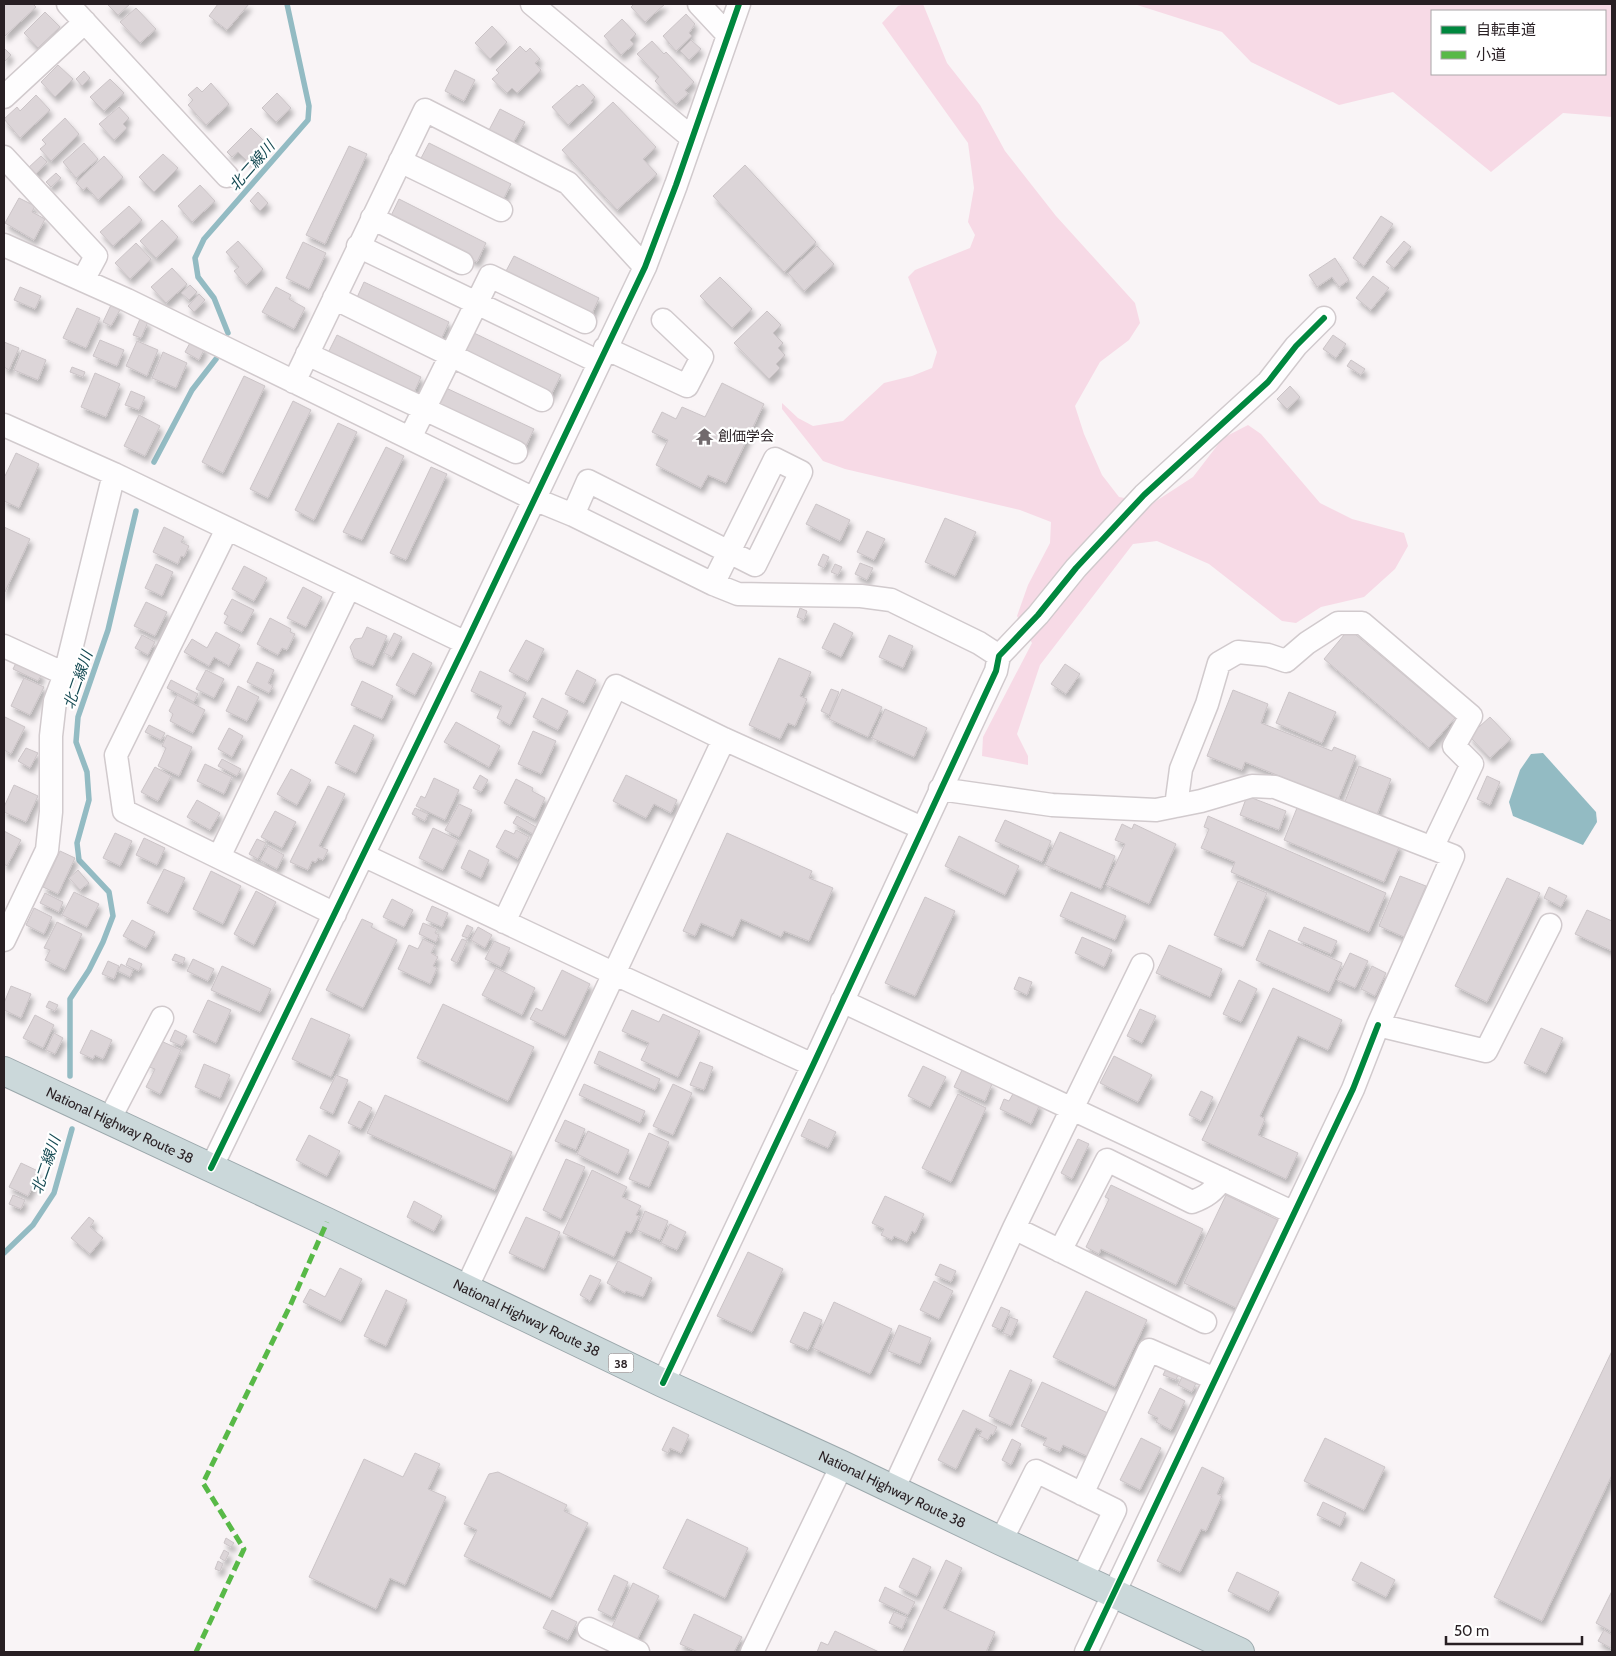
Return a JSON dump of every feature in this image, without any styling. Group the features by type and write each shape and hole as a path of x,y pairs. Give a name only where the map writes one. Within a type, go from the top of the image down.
{"highway":[{"name":"National Highway Route 38","path":"4,1070 663,1383 1240,1652"}],"street":[{"path":"68,4 227,176"},
{"path":"532,4 692,138"},
{"path":"699,4 728,35"},
{"path":"212,1168 466,643 645,267 676,185 739,4"},
{"path":"4,97 85,22"},
{"path":"294,382 425,110 568,183 645,267"},
{"path":"4,156 96,256 83,280"},
{"path":"400,161 501,210"},
{"path":"372,218 462,263"},
{"path":"4,245 128,300 534,499 573,515 713,584 738,594 862,596 891,600 979,643 999,656"},
{"path":"358,246 476,303 602,355 687,386 702,357 662,320"},
{"path":"410,438 490,276 585,322"},
{"path":"334,298 542,400"},
{"path":"663,1383 996,671 999,656 1038,615 1076,568 1144,495 1268,382 1296,346 1324,318"},
{"path":"307,354 516,452"},
{"path":"4,425 114,474 466,643"},
{"path":"4,940 47,850 51,812 51,736 55,700 65,674 114,474"},
{"path":"573,515 588,481 728,552 713,584"},
{"path":"227,529 116,755 124,810 335,914"},
{"path":"219,857 348,587"},
{"path":"1176,806 1181,769 1206,704 1219,663 1238,652 1268,655 1286,661 1307,643 1338,623 1362,623 1471,716 1454,746 1472,764 1432,848"},
{"path":"4,646 65,674"},
{"path":"504,922 616,686 724,739 922,828"},
{"path":"466,1289 724,739"},
{"path":"940,789 1052,806 1156,810 1201,801 1252,786 1275,788 1453,856 1378,1025 1353,1089 1086,1652"},
{"path":"363,856 813,1065"},
{"path":"1378,1025 1486,1052 1550,925"},
{"path":"893,1490 1014,1228 1142,964"},
{"path":"842,1001 1294,1213"},
{"path":"109,1120 162,1018"},
{"path":"1060,1251 1107,1160 1192,1202 1204,1198 1216,1188 1222,1179"},
{"path":"1014,1228 1205,1322"},
{"path":"1082,1494 1149,1350 1215,1379"},
{"path":"752,1652 842,1465"},
{"path":"1001,1541 1036,1471 1115,1510 1082,1579"},
{"path":"589,1629 638,1652"}],"shaded area":[{"path":"923,4 947,63 980,105 1005,151 1056,216 1135,303 1140,323 1129,340 1100,362 1075,406 1084,434 1102,475 1119,497 1153,503 1193,477 1223,438 1248,425 1261,434 1320,503 1352,519 1404,533 1408,546 1395,569 1364,597 1321,607 1296,623 1282,621 1209,564 1157,541 1133,544 1040,665 1017,734 1028,756 1028,765 982,756 983,737 1032,643 1017,616 1028,585 1050,543 1051,522 1020,510 845,469 823,461 782,409 782,403 798,418 813,426 843,421 884,383 912,376 932,368 937,352 908,277 915,270 970,248 975,235 968,222 974,188 968,143 882,23 898,6"},
{"path":"1134,4 1612,4 1612,117 1563,113 1491,172 1393,92 1339,105 1251,62 1222,32"}],"water":[{"path":"1543,753 1596,812 1597,822 1583,845 1513,816 1509,802 1520,770 1531,754"}],"building":[{"path":"33,4 36,7 5,36 4,5"},
{"path":"107,4 130,4 118,15"},
{"path":"218,4 249,4 227,30 209,16"},
{"path":"634,4 665,4 645,22 631,7"},
{"path":"136,8 156,29 140,43 120,22"},
{"path":"45,12 60,27 38,48 24,33"},
{"path":"686,14 695,24 689,33 692,36 676,51 663,36"},
{"path":"622,19 636,34 630,40 634,44 621,55 604,36"},
{"path":"492,26 507,42 490,59 475,43"},
{"path":"691,40 701,49 689,60 680,51"},
{"path":"652,41 664,54 666,52 694,82 685,90 688,94 676,104 655,81 659,77 637,54"},
{"path":"520,46 526,52 530,48 540,59 535,63 541,70 517,93 512,88 507,93 492,79 499,73 496,70"},
{"path":"4,48 11,55 4,62"},
{"path":"58,65 73,79 55,97 41,82"},
{"path":"455,70 475,80 464,101 445,91"},
{"path":"84,71 90,78 82,86 76,79"},
{"path":"110,79 124,93 104,111 90,97"},
{"path":"211,83 229,104 206,125 188,105 193,100 188,95 197,87 202,92"},
{"path":"583,84 595,97 591,101 593,102 568,125 552,107 577,85 579,87"},
{"path":"277,93 291,108 276,122 262,108"},
{"path":"36,95 50,110 20,138 4,119 17,107 20,111"},
{"path":"613,102 656,147 643,159 657,174 617,210 562,150"},
{"path":"119,107 129,118 123,124 127,128 114,140 99,124"},
{"path":"500,109 525,122 513,143 489,130"},
{"path":"65,118 79,134 51,161 40,149 46,144 42,140"},
{"path":"251,128 267,144 248,162 238,152 232,157 227,152"},
{"path":"84,143 98,159 76,178 63,162"},
{"path":"429,143 511,184 501,204 419,162"},
{"path":"349,146 367,154 325,244 306,235"},
{"path":"163,154 178,168 154,192 139,177"},
{"path":"41,156 47,162 35,175 28,168"},
{"path":"104,156 123,177 98,200 87,187 83,190 76,183"},
{"path":"745,165 816,242 784,272 713,196"},
{"path":"56,173 61,178 51,187 46,182"},
{"path":"200,185 215,201 192,222 178,206"},
{"path":"258,192 268,203 260,211 250,201"},
{"path":"19,198 35,206 32,212 45,219 34,240 5,223"},
{"path":"399,199 486,243 477,262 390,218"},
{"path":"129,206 142,220 113,246 100,232"},
{"path":"1381,216 1393,224 1364,266 1353,258"},
{"path":"162,220 178,237 156,258 140,241"},
{"path":"238,241 263,269 246,285 234,271 239,267 226,252"},
{"path":"1404,241 1411,247 1394,268 1386,262"},
{"path":"303,242 326,253 309,289 286,278"},
{"path":"136,243 151,259 130,279 115,263"},
{"path":"817,246 834,264 804,291 788,273"},
{"path":"514,256 599,298 591,316 505,273"},
{"path":"1335,258 1349,280 1339,287 1332,277 1317,287 1309,275"},
{"path":"172,268 187,284 166,303 151,287"},
{"path":"1373,276 1389,288 1371,310 1356,298"},
{"path":"720,277 752,309 732,328 700,296"},
{"path":"364,282 449,322 440,342 355,302"},
{"path":"190,285 197,292 189,300 181,293"},
{"path":"20,287 41,296 35,309 14,300"},
{"path":"276,287 291,295 289,299 305,308 294,329 262,312"},
{"path":"199,294 205,300 194,312 188,306"},
{"path":"111,305 120,310 111,326 103,322"},
{"path":"77,308 100,318 86,348 63,338"},
{"path":"767,311 781,325 773,333 783,343 778,348 785,355 776,364 780,368 769,379 734,343"},
{"path":"140,319 148,322 141,338 133,335"},
{"path":"474,333 561,375 551,395 464,353"},
{"path":"337,335 421,377 413,395 328,353"},
{"path":"1333,335 1346,344 1336,358 1323,349"},
{"path":"100,340 124,350 117,366 93,356"},
{"path":"137,341 158,350 147,376 126,366"},
{"path":"191,341 205,348 199,360 185,352"},
{"path":"4,342 19,348 9,370 4,367"},
{"path":"22,350 46,360 38,380 14,370"},
{"path":"163,352 187,363 176,388 152,378"},
{"path":"1351,360 1365,369 1361,375 1347,366"},
{"path":"72,367 85,372 83,377 70,372"},
{"path":"95,373 120,384 106,417 81,407"},
{"path":"244,376 265,386 223,473 202,462"},
{"name":"創価学会","path":"722,383 764,404 726,483 708,475 701,488 656,465 668,440 652,432 662,412 676,419 682,407 705,417"},
{"path":"1290,386 1300,397 1287,409 1277,399"},
{"path":"446,388 534,429 525,448 438,407"},
{"path":"131,391 145,397 139,410 125,405"},
{"path":"293,401 311,410 268,498 250,489"},
{"path":"139,415 160,426 145,456 124,446"},
{"path":"338,423 357,432 314,520 295,510"},
{"path":"386,447 404,456 362,540 343,532"},
{"path":"16,453 39,464 19,508 4,501 4,475"},
{"path":"431,467 447,474 406,560 390,553"},
{"path":"816,504 850,520 840,541 806,524"},
{"path":"945,518 976,532 955,576 925,562"},
{"path":"4,527 30,539 4,594"},
{"path":"164,527 184,537 181,542 189,546 184,557 181,556 178,564 153,552"},
{"path":"867,531 885,539 874,560 857,552"},
{"path":"823,554 829,557 824,568 818,565"},
{"path":"860,563 873,568 867,580 855,574"},
{"path":"156,564 173,572 162,596 145,588"},
{"path":"835,564 842,567 838,575 831,572"},
{"path":"244,566 267,578 254,601 232,589"},
{"path":"303,587 322,597 306,627 287,618"},
{"path":"232,599 254,610 242,632 224,623 228,616 224,614"},
{"path":"146,602 167,612 155,636 134,626"},
{"path":"800,608 807,611 804,620 797,617"},
{"path":"270,618 291,629 290,632 295,634 287,650 282,648 278,655 257,644"},
{"path":"834,623 853,633 841,657 822,648"},
{"path":"367,627 387,636 373,666 354,658 350,647 355,639 362,638"},
{"path":"1349,629 1455,718 1429,748 1324,659"},
{"path":"216,632 240,645 229,666 214,657 209,666 184,652 192,639 207,648"},
{"path":"394,633 402,637 392,657 384,653"},
{"path":"142,635 155,642 148,655 135,648"},
{"path":"889,635 913,646 903,668 879,657"},
{"path":"526,640 544,649 528,681 509,671"},
{"path":"413,653 432,663 415,695 396,685"},
{"path":"779,658 811,672 800,696 807,699 795,726 788,723 780,739 749,725"},
{"path":"17,661 42,674 38,681 13,669"},
{"path":"257,662 274,670 268,683 273,686 269,693 247,682"},
{"path":"1065,664 1080,674 1066,694 1051,684"},
{"path":"206,670 224,679 214,698 196,689"},
{"path":"577,670 596,680 584,703 565,694"},
{"path":"480,671 526,693 510,725 497,718 502,706 471,691"},
{"path":"24,678 44,687 30,715 11,706"},
{"path":"171,680 198,694 194,702 167,688"},
{"path":"362,681 393,696 382,719 351,705"},
{"path":"238,686 259,697 247,721 226,711"},
{"path":"831,689 839,692 829,715 821,711"},
{"path":"842,689 882,707 868,737 829,719"},
{"path":"1233,690 1268,704 1261,723 1332,751 1334,747 1356,756 1338,800 1245,762 1242,770 1207,756"},
{"path":"1289,692 1336,712 1322,743 1276,723"},
{"path":"177,695 205,710 193,733 170,721 173,714 169,711"},
{"path":"542,698 568,711 558,730 533,717"},
{"path":"885,709 927,728 914,757 872,738"},
{"path":"5,717 25,727 11,754 4,750"},
{"path":"1490,717 1511,739 1490,758 1469,736"},
{"path":"456,722 500,746 489,767 444,742"},
{"path":"149,725 165,733 161,740 145,732"},
{"path":"354,725 374,735 356,773 335,763"},
{"path":"229,728 243,736 232,757 218,749"},
{"path":"533,731 556,741 541,774 518,764"},
{"path":"167,735 192,747 179,776 158,766 166,748 162,746"},
{"path":"26,748 38,753 30,768 18,761"},
{"path":"222,759 241,769 237,776 218,766"},
{"path":"205,764 232,777 224,794 197,781"},
{"path":"1359,766 1391,779 1376,817 1344,804"},
{"path":"155,767 171,776 158,801 141,792"},
{"path":"291,769 311,780 297,805 277,794"},
{"path":"480,775 488,780 481,792 473,788"},
{"path":"626,775 677,800 671,813 654,804 646,818 613,801"},
{"path":"1487,776 1500,782 1490,805 1477,799"},
{"path":"434,778 459,790 445,820 416,806 421,796 425,798"},
{"path":"516,779 533,788 532,791 545,798 535,819 504,803"},
{"path":"14,785 38,796 26,822 4,812 4,807"},
{"path":"328,786 345,794 319,846 328,850 323,860 318,858 316,862 312,861 308,870 290,862"},
{"path":"1247,796 1286,811 1279,830 1240,815"},
{"path":"197,800 220,813 210,830 187,817"},
{"path":"1299,803 1400,845 1384,882 1284,840"},
{"path":"459,804 472,810 459,837 445,830"},
{"path":"415,808 428,814 425,821 412,814"},
{"path":"275,811 296,822 282,848 261,837"},
{"path":"517,816 536,827 533,834 513,823"},
{"path":"1208,816 1386,893 1369,932 1231,872 1235,862 1201,848 1209,829 1204,827"},
{"path":"1005,820 1051,841 1042,862 995,841"},
{"path":"1122,824 1132,829 1134,824 1176,844 1149,904 1106,885 1125,844 1115,840"},
{"path":"433,828 458,840 443,870 419,858"},
{"path":"505,830 514,834 516,830 529,837 518,859 496,847"},
{"path":"4,831 21,840 7,866 4,864"},
{"path":"1060,832 1115,856 1101,889 1045,865"},
{"path":"115,833 132,841 120,866 103,858"},
{"path":"727,833 812,871 809,878 833,888 809,941 784,931 781,937 741,919 733,937 701,923 695,936 683,931"},
{"path":"959,836 1019,866 1005,895 945,866"},
{"path":"144,838 165,848 157,865 136,855"},
{"path":"257,839 266,843 258,859 249,854"},
{"path":"268,846 284,855 277,869 260,860"},
{"path":"469,850 489,860 481,878 461,868"},
{"path":"60,851 75,858 58,894 43,887"},
{"path":"164,869 185,878 168,913 147,903"},
{"path":"78,870 89,883 80,890 69,878"},
{"path":"211,871 241,886 223,924 193,909"},
{"path":"1400,876 1426,886 1404,937 1379,926"},
{"path":"1507,878 1540,893 1487,1002 1455,986"},
{"path":"1238,881 1267,893 1243,947 1214,935"},
{"path":"1549,887 1567,896 1561,907 1544,898"},
{"path":"256,891 276,902 254,945 234,934"},
{"path":"74,892 99,904 87,927 62,915"},
{"path":"1071,892 1126,916 1115,940 1060,916"},
{"path":"45,893 63,902 59,912 40,903"},
{"path":"925,897 955,911 915,996 885,983"},
{"path":"392,899 413,910 404,927 383,917"},
{"path":"432,906 448,913 442,927 426,920"},
{"path":"34,908 52,917 44,934 26,925"},
{"path":"1587,910 1612,921 1612,951 1575,934"},
{"path":"362,919 373,924 371,927 397,940 363,1008 326,990"},
{"path":"132,920 155,932 146,948 123,936"},
{"path":"57,922 82,934 65,970 45,960 50,950 44,948"},
{"path":"423,923 437,929 435,933 439,935 436,942 419,934"},
{"path":"467,925 473,928 468,938 462,936"},
{"path":"478,927 492,935 485,948 471,940"},
{"path":"1304,927 1337,941 1331,954 1298,940"},
{"path":"1269,930 1342,963 1329,992 1256,960"},
{"path":"1082,937 1112,950 1104,967 1075,953"},
{"path":"423,939 435,945 431,953 438,957 433,966 437,968 430,984 398,969 409,945 418,949"},
{"path":"462,939 467,941 457,963 451,960"},
{"path":"494,941 510,948 501,967 485,959"},
{"path":"1169,945 1222,969 1210,997 1156,973"},
{"path":"1350,953 1368,961 1355,988 1337,980"},
{"path":"175,954 185,958 183,964 172,960"},
{"path":"129,958 142,964 139,971 126,965"},
{"path":"193,959 214,969 208,981 187,971"},
{"path":"108,961 119,966 114,979 102,974"},
{"path":"121,964 133,970 130,977 118,971"},
{"path":"222,966 271,989 260,1012 211,990"},
{"path":"1372,966 1386,973 1375,996 1361,989"},
{"path":"496,968 535,988 522,1015 482,995"},
{"path":"562,970 590,984 565,1036 530,1019 536,1008 542,1011"},
{"path":"1019,977 1032,982 1027,995 1014,989"},
{"path":"1239,980 1257,989 1241,1022 1223,1014"},
{"path":"11,986 31,994 21,1018 4,1010 4,1003"},
{"path":"1273,988 1342,1020 1328,1050 1298,1036 1260,1116 1265,1119 1258,1135 1298,1153 1286,1179 1202,1140"},
{"path":"208,1000 231,1010 216,1043 193,1032"},
{"path":"49,1001 58,1005 55,1011 46,1007"},
{"path":"443,1004 534,1047 508,1101 417,1058"},
{"path":"1140,1009 1156,1016 1142,1043 1127,1036"},
{"path":"632,1010 659,1022 663,1014 700,1031 678,1077 641,1060 649,1043 622,1031"},
{"path":"35,1015 54,1025 43,1048 23,1038"},
{"path":"311,1018 350,1035 331,1077 292,1059"},
{"path":"1541,1028 1563,1038 1546,1073 1524,1063"},
{"path":"91,1030 112,1040 103,1059 95,1055 93,1059 80,1053"},
{"path":"175,1030 187,1036 182,1046 170,1041"},
{"path":"54,1033 63,1038 55,1054 46,1050"},
{"path":"161,1041 181,1050 160,1094 146,1087 155,1069 149,1067"},
{"path":"599,1051 660,1079 655,1090 594,1063"},
{"path":"1114,1056 1152,1075 1138,1102 1100,1083"},
{"path":"700,1062 713,1067 704,1090 690,1085"},
{"path":"204,1064 230,1075 220,1098 195,1087"},
{"path":"923,1066 946,1077 930,1107 908,1096"},
{"path":"962,1070 992,1084 985,1101 954,1087"},
{"path":"336,1075 348,1080 333,1114 320,1108"},
{"path":"584,1084 645,1111 640,1123 579,1095"},
{"path":"673,1084 692,1093 673,1135 653,1126"},
{"path":"1201,1091 1213,1097 1201,1121 1189,1115"},
{"path":"1014,1092 1040,1104 1031,1124 1000,1109 1004,1099 1009,1101"},
{"path":"958,1094 986,1108 951,1182 922,1168"},
{"path":"385,1095 512,1152 495,1190 367,1133"},
{"path":"359,1101 372,1108 361,1129 348,1123"},
{"path":"809,1119 836,1132 828,1148 801,1136"},
{"path":"565,1120 585,1129 576,1150 555,1141"},
{"path":"588,1131 629,1150 618,1174 577,1154"},
{"path":"649,1133 669,1142 649,1187 629,1179"},
{"path":"309,1135 340,1151 327,1176 296,1160"},
{"path":"1078,1139 1089,1144 1072,1179 1061,1173"},
{"path":"566,1159 585,1167 561,1219 543,1210"},
{"path":"21,1163 40,1172 28,1196 9,1187"},
{"path":"592,1170 627,1187 622,1197 641,1206 636,1215 639,1216 631,1233 626,1231 614,1257 563,1233"},
{"path":"1111,1185 1203,1229 1176,1285 1101,1249 1099,1254 1086,1247 1109,1199 1105,1197"},
{"path":"13,1195 25,1200 21,1209 9,1204"},
{"path":"1226,1195 1278,1220 1236,1308 1184,1283"},
{"path":"885,1196 924,1214 915,1233 912,1231 907,1242 894,1236 892,1240 881,1235 884,1229 872,1223"},
{"path":"414,1201 442,1216 434,1231 407,1217"},
{"path":"645,1211 668,1221 660,1240 637,1230"},
{"path":"89,1217 94,1221 90,1227 103,1238 90,1254 71,1238"},
{"path":"526,1217 560,1232 544,1269 509,1253"},
{"path":"670,1224 686,1232 677,1250 661,1243"},
{"path":"748,1252 783,1269 752,1332 717,1316"},
{"path":"618,1261 652,1278 643,1297 626,1291 625,1293 607,1283"},
{"path":"940,1264 956,1271 951,1282 935,1275"},
{"path":"340,1268 362,1279 341,1321 303,1302 310,1289 325,1297"},
{"path":"590,1275 601,1280 590,1301 580,1295"},
{"path":"934,1281 953,1291 939,1319 920,1310"},
{"path":"386,1290 407,1300 386,1346 364,1336"},
{"path":"1086,1291 1147,1320 1115,1387 1053,1357"},
{"path":"834,1302 892,1329 870,1374 813,1348"},
{"path":"1001,1307 1010,1311 1001,1330 992,1326"},
{"path":"804,1312 822,1320 808,1350 790,1342"},
{"path":"1010,1317 1018,1320 1011,1336 1003,1333"},
{"path":"899,1325 931,1338 920,1364 888,1351"},
{"path":"1612,1351 1612,1475 1542,1621 1494,1597"},
{"path":"1166,1369 1178,1375 1176,1380 1163,1375"},
{"path":"1010,1370 1032,1380 1011,1426 989,1416"},
{"path":"1182,1377 1196,1383 1192,1392 1178,1385"},
{"path":"1042,1382 1112,1415 1091,1458 1063,1445 1060,1452 1043,1445 1047,1438 1021,1426"},
{"path":"1160,1388 1185,1401 1171,1430 1156,1422 1158,1418 1148,1413"},
{"path":"963,1410 997,1427 988,1440 979,1436 982,1431 976,1428 956,1469 938,1460"},
{"path":"673,1427 689,1435 681,1453 670,1448 668,1453 662,1450"},
{"path":"1141,1438 1161,1448 1140,1490 1120,1480"},
{"path":"1325,1438 1385,1467 1364,1510 1304,1481"},
{"path":"1012,1439 1021,1444 1011,1465 1002,1460"},
{"path":"415,1453 440,1464 428,1489 446,1497 405,1585 390,1578 376,1609 309,1577 364,1459 403,1477"},
{"path":"1202,1467 1224,1478 1217,1494 1222,1496 1206,1531 1201,1529 1180,1572 1157,1561"},
{"path":"498,1472 567,1505 564,1511 588,1523 551,1598 464,1556 477,1530 464,1524 489,1474"},
{"path":"1323,1502 1346,1513 1340,1526 1317,1515"},
{"path":"687,1519 748,1548 725,1598 663,1568"},
{"path":"226,1538 234,1543 231,1547 224,1543"},
{"path":"224,1550 229,1553 225,1561 220,1558"},
{"path":"913,1558 931,1567 917,1596 899,1587"},
{"path":"946,1560 962,1568 943,1608 995,1632 986,1652 903,1652"},
{"path":"218,1561 223,1564 220,1571 215,1569"},
{"path":"1361,1562 1395,1580 1386,1597 1352,1580"},
{"path":"1237,1572 1279,1592 1269,1611 1228,1591"},
{"path":"614,1575 628,1582 612,1617 598,1610"},
{"path":"633,1583 659,1596 636,1642 611,1629"},
{"path":"885,1587 915,1602 908,1615 879,1601"},
{"path":"1612,1591 1612,1632 1596,1623"},
{"path":"552,1610 577,1622 568,1640 543,1628"},
{"path":"894,1612 907,1617 902,1629 889,1623"},
{"path":"694,1614 742,1637 734,1652 698,1652 680,1644"},
{"path":"1604,1630 1612,1635 1611,1648 1598,1641"},
{"path":"835,1631 879,1652 817,1652 821,1642 828,1645"}],"waterway":[{"name":"北二線川","path":"228,333 214,298 198,277 195,258 204,239 308,120 309,106 287,4"},
{"name":"北二線川","path":"154,462 192,390 216,359"},
{"name":"北二線川","path":"70,1076 70,999 89,970 113,916 109,892 79,860 77,843 89,800 87,772 76,742 78,717 108,630 136,511"},
{"name":"北二線川","path":"4,1253 33,1225 54,1193 72,1129"}],"marked path":[{"path":"196,1652 244,1549 203,1483 290,1306 327,1222"}],"cycle path":[{"path":"211,1168 466,643 645,267 676,185 739,4"},
{"path":"663,1383 996,671 999,656 1038,615 1076,568 1144,495 1268,382 1296,346 1324,318"},
{"path":"1086,1652 1353,1089 1378,1025"}],"place":[{"name":"創価学会","path":"704,436"}]}
